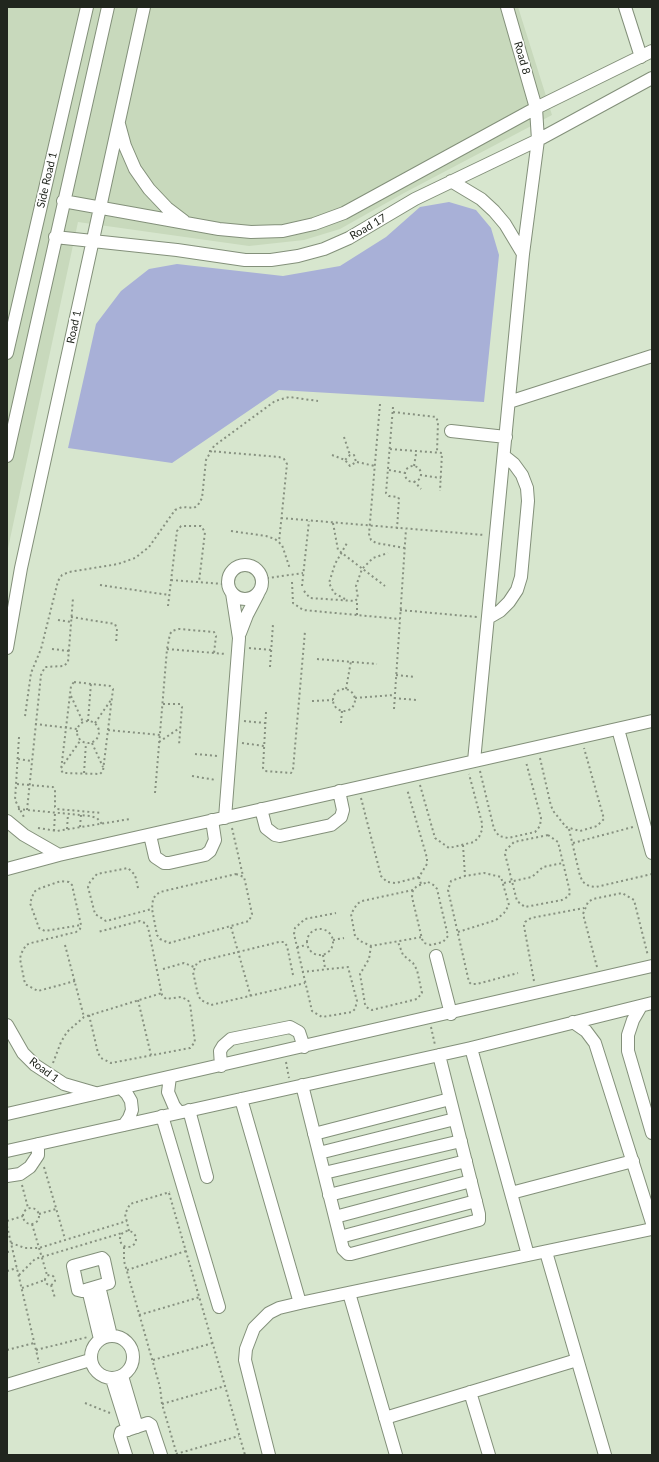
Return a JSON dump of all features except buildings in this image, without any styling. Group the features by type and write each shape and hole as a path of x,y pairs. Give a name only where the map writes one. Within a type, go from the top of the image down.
{"street":[{"name":"Side Road 1","path":"7,353 87,7"},
{"path":"7,456 10,427 108,7"},
{"name":"Road 1","path":"7,648 21,568 144,7"},
{"name":"Road 8","path":"473,761 523,254 538,140 536,108 507,7"},
{"path":"625,7 641,57"},
{"name":"Road 17","path":"63,202 219,229 251,232 282,231 314,224 344,213 536,108 652,51"},
{"path":"73,68 93,72"},
{"name":"Road 17","path":"55,237 201,253 245,260 271,260 298,256 324,249 349,238 415,199 538,140 652,78"},
{"path":"118,122 125,146 142,179 167,208 187,223"},
{"path":"451,181 481,199 494,211 509,229 523,254"},
{"path":"509,402 652,356"},
{"path":"450,431 506,437"},
{"path":"488,618 500,611 510,602 517,590 521,577 528,501 527,488 522,475 514,464 504,456"},
{"path":"227,817 229,757 238,647 247,615 262,584 262,579 255,569 243,566 232,572 230,589 238,647"},
{"path":"230,589 238,598 245,599 258,594"},
{"path":"7,869 59,855 150,834 652,721"},
{"path":"618,729 652,853"},
{"path":"261,809 266,828 270,832 280,836 331,825 341,816 343,810 340,791"},
{"path":"150,834 155,857 164,863 205,855 210,851 215,840 212,820"},
{"path":"7,821 24,835 59,855"},
{"path":"436,956 451,1014"},
{"path":"7,1114 451,1014 651,966"},
{"path":"7,1151 38,1149 162,1116 438,1056 646,1005"},
{"path":"646,1005 633,1020 628,1035 628,1051 652,1133"},
{"path":"573,1022 586,1031 595,1043 652,1223"},
{"name":"Road 1","path":"7,1025 23,1053 49,1076 81,1090 98,1093"},
{"path":"221,1066 220,1051 231,1039 290,1027 299,1032 304,1047"},
{"path":"471,1048 528,1255"},
{"path":"297,1086 314,1134 343,1249 348,1254 476,1222 480,1217 438,1056"},
{"path":"170,1077 168,1092 174,1106 184,1111 208,1176"},
{"path":"121,1088 131,1101 132,1110 130,1118 124,1125"},
{"path":"241,1099 300,1303"},
{"path":"314,1134 450,1099"},
{"path":"162,1116 219,1307"},
{"path":"319,1153 455,1118"},
{"path":"324,1173 461,1141"},
{"path":"7,1176 20,1174 30,1167 38,1149"},
{"path":"329,1195 466,1161"},
{"path":"511,1193 633,1161"},
{"path":"335,1216 471,1181"},
{"path":"340,1237 476,1201"},
{"path":"269,1455 247,1371 246,1349 254,1328 261,1320 279,1308 652,1229"},
{"path":"546,1252 605,1455"},
{"path":"93,1287 104,1336"},
{"path":"349,1293 396,1455"},
{"path":"104,1336 124,1340 132,1349 133,1355 130,1367 117,1377 106,1378 95,1371 90,1360 92,1348 104,1336"},
{"path":"7,1385 90,1360"},
{"path":"385,1418 577,1360"},
{"path":"117,1377 130,1425"},
{"path":"470,1392 489,1455"},
{"path":"126,1455 120,1436 121,1432 130,1425 148,1423 151,1425 161,1455"}],"path":[{"path":"25,716 30,673 41,649 58,581 62,575 69,572 118,564 135,558 149,547 175,510 182,507 194,508 198,505 202,498 206,460 209,451 275,401 289,398 318,401"},
{"path":"380,404 370,526 371,540 376,543 405,548"},
{"path":"393,407 386,493 389,496 398,497 399,499 397,529"},
{"path":"393,412 436,417 438,422 437,452"},
{"path":"344,437 350,455 354,456 356,462"},
{"path":"390,449 437,452 442,455 440,491"},
{"path":"209,451 279,457 284,459 287,464 279,542 290,569"},
{"path":"414,466 416,454"},
{"path":"332,455 345,460 350,466 356,462 375,466"},
{"path":"345,460 350,455"},
{"path":"405,473 409,467 414,466 419,469 420,475"},
{"path":"388,470 405,473"},
{"path":"405,473 407,479 414,481 421,489"},
{"path":"420,475 441,478"},
{"path":"414,481 420,475"},
{"path":"281,518 406,530 496,536"},
{"path":"302,586 309,521"},
{"path":"333,523 336,548 341,554 385,586"},
{"path":"168,606 179,528 182,526 201,526 205,532 199,582"},
{"path":"394,708 406,530"},
{"path":"231,531 266,536 279,542"},
{"path":"347,600 334,593 329,583 335,564 348,543"},
{"path":"357,615 356,586 362,569 373,558 388,553"},
{"path":"262,579 303,573"},
{"path":"171,580 199,582 230,589"},
{"path":"292,582 293,603 303,610 400,619"},
{"path":"100,585 169,594"},
{"path":"304,591 310,598 357,600"},
{"path":"27,810 35,724 42,671 49,666 64,666 68,662 73,598"},
{"path":"400,610 465,616"},
{"path":"72,617 115,624 117,629 116,644"},
{"path":"58,620 71,622"},
{"path":"270,667 273,624"},
{"path":"155,793 167,649 170,634 172,630 179,629 214,632 216,636 214,653"},
{"path":"266,712 264,770 292,772 305,631"},
{"path":"167,649 214,653 238,647 271,650"},
{"path":"52,649 69,651"},
{"path":"317,659 377,664"},
{"path":"346,689 351,661"},
{"path":"396,675 415,677"},
{"path":"74,682 92,684 112,687 112,698 103,767 100,774 63,773 61,769 71,686 74,682"},
{"path":"88,721 92,684"},
{"path":"346,689 352,692 355,698 352,708 342,711 334,706 333,700 339,690 346,689"},
{"path":"70,695 83,722"},
{"path":"355,698 394,697 416,700"},
{"path":"94,723 112,698"},
{"path":"312,701 333,700"},
{"path":"163,704 181,705 183,709 179,745"},
{"path":"340,723 342,711"},
{"path":"232,720 265,723"},
{"path":"88,721 94,723 99,734 98,738 92,743 80,741 77,736 77,729 83,722 88,721"},
{"path":"35,724 77,729"},
{"path":"159,742 181,727"},
{"path":"108,730 160,735"},
{"path":"19,736 15,800 18,809 27,821"},
{"path":"538,747 551,806 558,819 570,829 580,831 596,826 604,819 580,737"},
{"path":"61,769 80,741"},
{"path":"231,742 264,746"},
{"path":"84,773 86,743"},
{"path":"92,743 103,767"},
{"path":"473,761 494,829 499,836 508,838 535,832 538,830 541,823 523,750"},
{"path":"195,754 229,757"},
{"path":"18,759 32,760"},
{"path":"418,774 435,838 449,848 463,845 474,842 479,837 482,830 473,761"},
{"path":"192,776 228,782"},
{"path":"358,787 384,880 396,883 419,877 425,869 428,858 403,777"},
{"path":"16,784 53,787 55,790 55,807 57,809 102,813"},
{"path":"18,809 94,817 102,824"},
{"path":"54,831 55,813"},
{"path":"67,830 68,814"},
{"path":"80,827 81,815"},
{"path":"227,817 244,877 251,917 246,923 169,942 164,941 157,935 152,908 153,899 160,892 236,874 244,877"},
{"path":"34,826 48,831 54,831 130,819"},
{"path":"573,843 644,824"},
{"path":"570,829 580,876 583,882 589,886 596,887 652,874"},
{"path":"544,836 552,836 558,842 570,892 569,896 562,900 525,907 517,901 512,882 505,854 507,846 514,842 544,836"},
{"path":"463,845 465,876"},
{"path":"504,883 532,877 543,867 564,863"},
{"path":"138,888 135,875 128,868 97,874 90,882 88,887 95,914 106,921 152,908"},
{"path":"458,932 496,920 504,913 509,904 502,877 477,873 453,880 448,885 458,932 469,982 472,984 477,984 518,973"},
{"path":"419,877 422,884"},
{"path":"75,981 38,991 33,990 25,984 20,959 23,949 30,943 76,932 81,925 72,885 69,882 61,881 38,889 34,892 30,903 39,928 45,931 81,925"},
{"path":"413,890 412,897 424,943 431,945 443,942 448,936 435,886 428,882 416,886 413,890 362,902 351,914 355,936 360,941 371,946 422,937"},
{"path":"536,993 524,926 525,922 531,918 584,908 593,899 622,893 628,895 634,900 651,966"},
{"path":"584,908 583,914 600,978"},
{"path":"302,972 346,966 350,968 357,1002 355,1009 352,1012 322,1018 312,1011 302,972 294,934 295,928 299,922 305,919 336,913"},
{"path":"89,1015 98,1053 106,1061 116,1063 190,1048 193,1046 196,1038 188,1000 181,997 166,999 162,993 148,927 145,923 140,921 98,932"},
{"path":"231,927 251,997"},
{"path":"318,930 326,931 333,940 330,951 323,955 315,954 307,945 308,937 318,930"},
{"path":"333,940 344,938"},
{"path":"293,975 287,946 284,942 201,961 194,967 193,972 198,995 205,1004 216,1005 305,983"},
{"path":"371,946 369,959 360,974 365,1004 366,1007 372,1010 417,999 422,993 417,970 413,963 403,955 398,942"},
{"path":"65,945 84,1017"},
{"path":"297,948 307,945"},
{"path":"323,955 325,968"},
{"path":"163,970 184,963 194,967"},
{"path":"49,1076 61,1042 71,1028 84,1017 162,993"},
{"path":"138,1000 151,1056"},
{"path":"429,1018 438,1056"},
{"path":"283,1051 297,1086"},
{"path":"38,1149 45,1168 65,1239"},
{"path":"20,1174 28,1208"},
{"path":"129,1231 126,1210 130,1204 183,1189"},
{"path":"169,1193 245,1455"},
{"path":"28,1208 35,1209 39,1214 38,1220 32,1224"},
{"path":"7,1221 23,1216 28,1208"},
{"path":"39,1214 56,1209"},
{"path":"23,1216 26,1222 32,1224"},
{"path":"11,1243 25,1248 39,1248 127,1221"},
{"path":"22,1288 45,1280 47,1275 32,1224"},
{"path":"7,1226 42,1374"},
{"path":"19,1275 28,1263 41,1256 129,1231 136,1234 136,1242 131,1247 124,1247"},
{"path":"122,1233 120,1240 124,1247 124,1261 126,1270 160,1387 162,1404 177,1454 239,1436"},
{"path":"7,1252 13,1251"},
{"path":"126,1270 186,1251"},
{"path":"7,1271 17,1268"},
{"path":"47,1275 50,1274 55,1278 55,1281 51,1285"},
{"path":"45,1280 46,1283 51,1285 55,1298"},
{"path":"139,1315 200,1297"},
{"path":"36,1350 104,1336"},
{"path":"7,1350 34,1343"},
{"path":"152,1360 213,1343"},
{"path":"162,1404 225,1386"},
{"path":"85,1403 130,1425"}],"shaded area":[{"path":"7,7 518,7 552,115 404,193 340,229 304,240 249,246 78,222 7,553"},
{"path":"449,202 476,210 491,228 499,255 484,402 279,390 172,463 68,448 96,324 121,291 149,269 177,264 283,276 340,266 386,237 420,207"}]}
